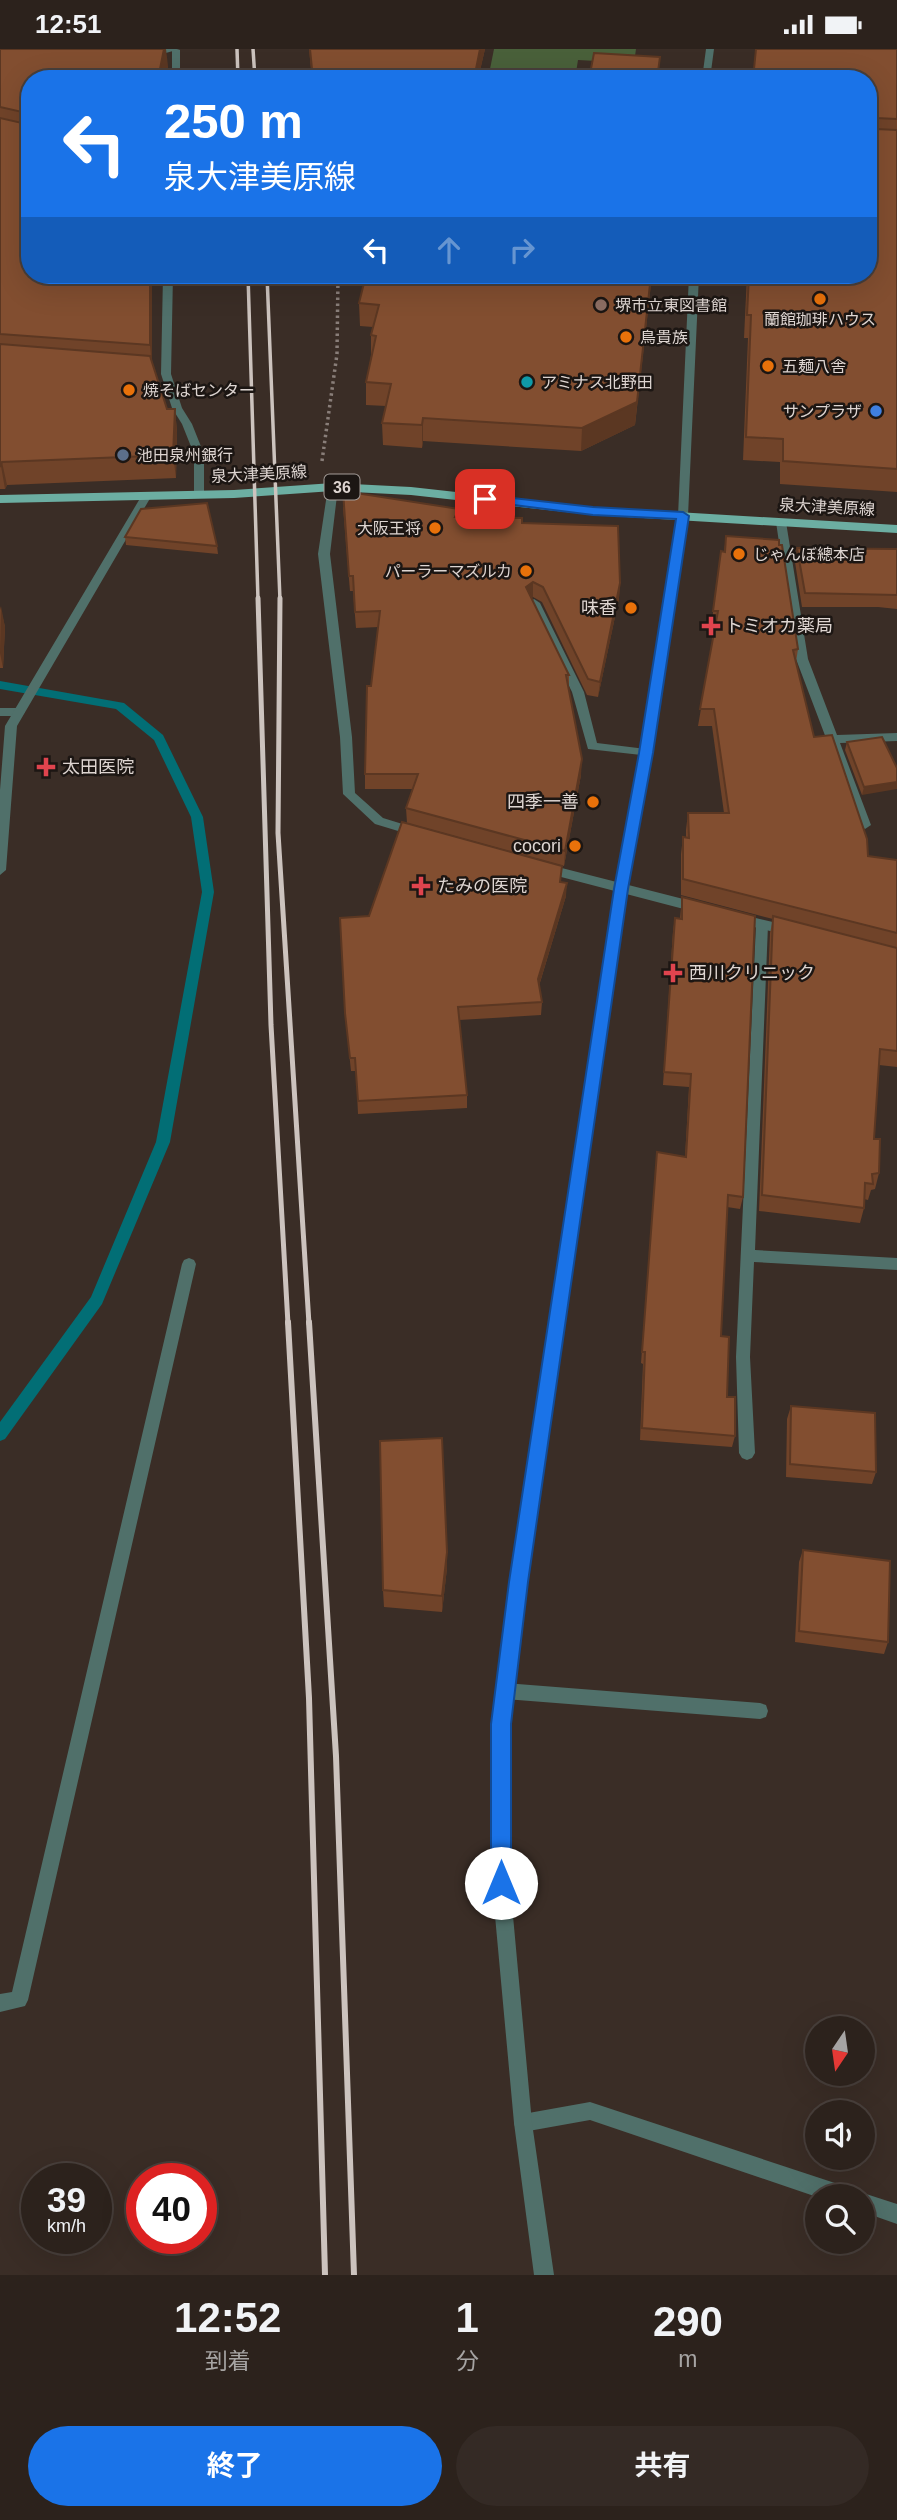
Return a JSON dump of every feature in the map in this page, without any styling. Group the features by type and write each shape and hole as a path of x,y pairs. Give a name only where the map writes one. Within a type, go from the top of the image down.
{"main road":[{"name":"泉大津美原線","path":"0,499 200,494 333,487 411,491 593,511 897,529"}],"street":[{"path":"707,70 710,49"},
{"path":"141,56 176,50 176,70"},
{"path":"877,145 897,146"},
{"path":"168,284 166,375 177,408 187,424 199,454 200,494"},
{"path":"544,2275 523,2123 501,1883 501,1724 519,1582 621,889 646,753 683,516 694,284"},
{"path":"152,373 166,375"},
{"path":"333,487 324,554 346,737 349,794 379,821 426,836"},
{"path":"0,870 11,726 147,495"},
{"path":"781,522 802,659 865,825"},
{"path":"534,603 578,692 592,746 646,753"},
{"path":"0,712 19,712"},
{"path":"831,739 897,737"},
{"path":"527,864 803,935"},
{"path":"747,1453 743,1357 762,925"},
{"path":"748,1256 897,1264"},
{"path":"0,2003 19,2000 189,1264"},
{"path":"505,1691 760,1711"},
{"path":"523,2123 590,2111 808,2184"},
{"path":"875,2207 897,2214"}],"path":[{"path":"320,472 337,354 338,284"}],"green space":[{"path":"494,49 636,49 634,63 578,60 576,70 490,70"}],"building":[{"path":"0,49 164,49 160,70 21,70 21,112 0,107"},
{"path":"310,49 480,49 476,70 312,70"},
{"path":"756,49 897,49 897,119 877,118 877,70 754,70"},
{"path":"594,53 660,57 658,70 591,70"},
{"path":"0,118 21,123 21,284 150,284 150,345 0,334"},
{"path":"877,129 897,130 897,469 783,461 783,439 746,437 751,315 747,315 749,284 877,284"},
{"name":"アミナス北野田","path":"364,284 650,284 637,402 582,428 423,418 422,425 382,423 391,384 366,382 376,336 371,335 379,305 359,303"},
{"path":"0,344 150,356 167,409 175,409 173,455 2,462 0,467"},
{"path":"343,491 459,509 455,517 522,518 522,523 618,526 620,583 600,682 588,679 543,587 533,582 526,587 569,675 566,675 582,759 565,851 406,808 418,774 365,774 367,686 371,686 380,611 355,612 353,576 349,576"},
{"path":"207,503 217,546 125,537 141,509"},
{"path":"726,536 779,540 779,545 782,545 798,649 793,650 814,737 832,735 867,839 868,856 897,860 897,933 683,879 683,837 689,838 688,813 729,813 714,709 700,709 718,611 713,611 721,551 725,552"},
{"path":"797,548 897,549 897,595 805,593"},
{"path":"882,737 897,768 897,782 864,787 847,742"},
{"path":"402,822 562,866 560,882 567,883 538,979 542,1002 458,1007 467,1095 358,1101 355,1058 350,1058 345,1013 340,918 369,916"},
{"path":"682,897 755,916 743,1197 728,1195 721,1336 729,1337 727,1397 735,1397 735,1436 642,1428 645,1352 642,1352 657,1152 686,1157 691,1074 664,1072 675,918 682,919"},
{"path":"773,916 897,948 897,1051 880,1049 874,1139 880,1139 879,1173 872,1174 873,1184 865,1183 864,1208 762,1195"},
{"path":"791,1406 875,1413 876,1472 790,1464"},
{"path":"442,1438 447,1552 442,1596 383,1590 380,1441"},
{"path":"803,1550 890,1561 888,1642 799,1631"}],"waterway":[{"path":"0,685 120,706 159,738 197,817 208,892 163,1142 97,1300 0,1434"}],"railway":[{"path":"237,49 238,70"},
{"path":"253,49 254,70"},
{"path":"248,284 258,600"},
{"path":"267,284 280,600"},
{"path":"258,598 271,1025 288,1324"},
{"path":"280,600 278,833 309,1324"},
{"path":"288,1322 309,1698 325,2275"},
{"path":"309,1322 336,1756 354,2275"}],"place":[{"name":"蘭館珈琲ハウス","path":"820,299"},
{"name":"堺市立東図書館","path":"601,305"},
{"name":"鳥貴族","path":"626,337"},
{"name":"五麺八舎","path":"768,366"},
{"name":"アミナス北野田","path":"527,382"},
{"name":"焼そばセンター","path":"129,390"},
{"name":"サンプラザ","path":"876,411"},
{"name":"池田泉州銀行","path":"123,455"},
{"name":"大阪王将","path":"435,528"},
{"name":"じゃんぼ總本店","path":"739,554"},
{"name":"パーラーマズルカ","path":"526,571"},
{"name":"味香","path":"631,608"},
{"name":"トミオカ薬局","path":"711,626"},
{"name":"太田医院","path":"46,767"},
{"name":"四季一善","path":"593,802"},
{"name":"cocori","path":"575,846"},
{"name":"たみの医院","path":"421,886"},
{"name":"西川クリニック","path":"673,973"}],"route":[{"path":"485,499 593,511 683,516 646,753 621,889 519,1582 501,1724 501,1883"}]}
